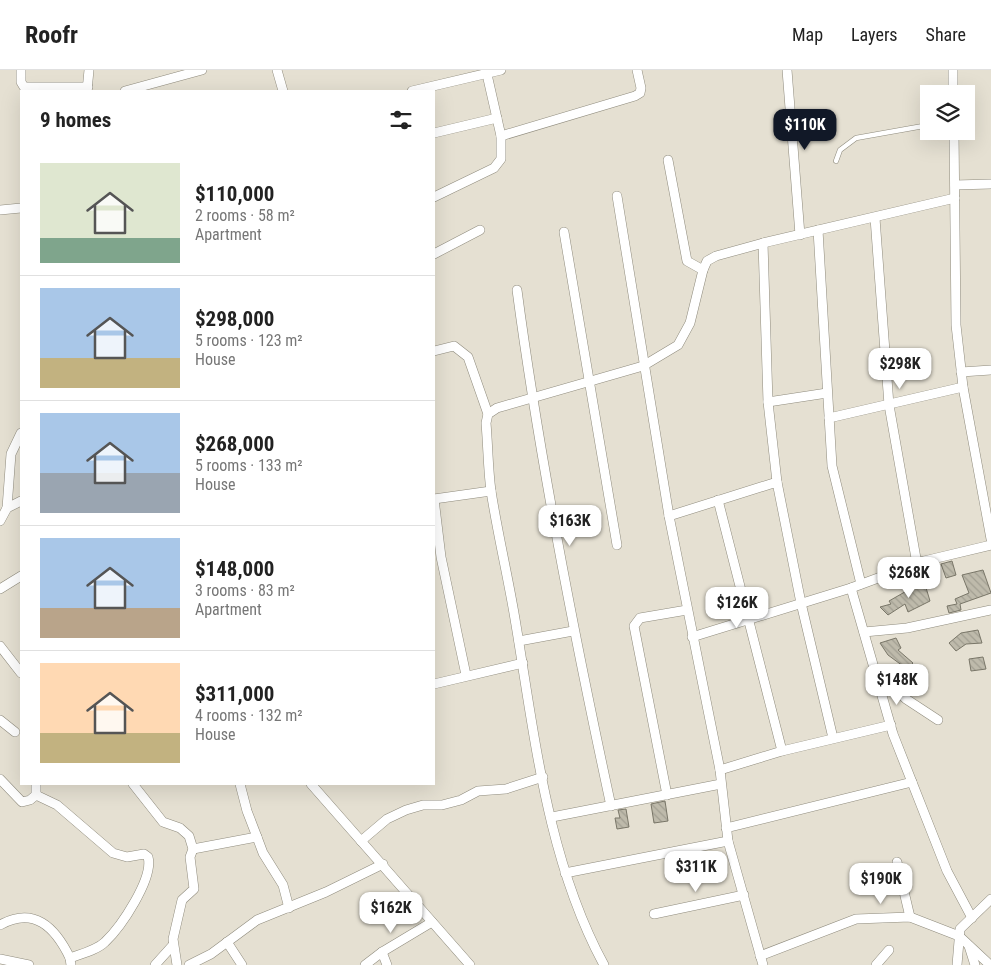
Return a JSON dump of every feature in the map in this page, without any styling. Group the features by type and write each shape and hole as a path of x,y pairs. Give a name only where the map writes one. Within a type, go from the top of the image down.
{"street":[{"path":"21,70 21,82 24,87 87,89 89,70"},
{"path":"129,90 202,70"},
{"path":"277,70 283,90"},
{"path":"416,90 501,70"},
{"path":"501,136 635,96 640,93 641,88 637,70"},
{"path":"787,70 800,234"},
{"path":"953,70 954,85"},
{"path":"435,197 494,168 501,158 501,136 487,72"},
{"path":"435,133 497,118"},
{"path":"954,140 955,298 962,387 990,523 991,539"},
{"path":"668,160 687,261 702,270"},
{"path":"954,184 991,184"},
{"path":"617,196 643,366 692,637 720,770 728,841 762,961 856,919 910,917 959,936 990,965"},
{"path":"488,414 497,408 643,366 678,345 690,323 702,270 707,261 716,256 800,234 955,198"},
{"path":"0,210 20,208"},
{"path":"875,218 889,405 917,564"},
{"path":"435,252 480,230"},
{"path":"818,230 832,466 861,584"},
{"path":"564,232 617,546"},
{"path":"763,243 768,402 777,482 801,602 833,738"},
{"path":"517,290 532,399 573,632 611,806"},
{"path":"435,351 454,346 468,358 488,414 486,423 491,491 543,777 565,872 589,936 604,965"},
{"path":"961,372 991,370"},
{"path":"829,418 962,387"},
{"path":"768,402 828,393"},
{"path":"0,521 7,508 11,454 20,435"},
{"path":"670,516 777,482"},
{"path":"435,499 491,491"},
{"path":"718,500 782,751"},
{"path":"7,508 20,502"},
{"path":"435,519 437,558 466,675"},
{"path":"692,637 851,588 917,564 991,545"},
{"path":"0,589 20,577"},
{"path":"851,588 891,725 947,871 972,918"},
{"path":"667,795 634,626 640,618 687,610"},
{"path":"864,632 907,628 991,610"},
{"path":"519,641 573,632"},
{"path":"0,646 20,671"},
{"path":"435,684 523,663"},
{"path":"874,669 906,699 938,720"},
{"path":"0,720 15,732"},
{"path":"720,770 782,751 891,725"},
{"path":"361,841 387,819 406,810 422,805 442,805 461,800 478,791 506,789 543,777"},
{"path":"0,779 22,802 30,800 36,795"},
{"path":"726,828 912,782"},
{"path":"552,817 721,784"},
{"path":"36,785 36,795"},
{"path":"134,785 162,822 180,828 189,836 193,849 190,858 194,889 182,900 172,945 177,965"},
{"path":"240,785 247,811 263,853 283,885 289,908"},
{"path":"312,785 470,965"},
{"path":"0,925 21,916 33,918 52,930 62,941 70,962 105,943 132,906 148,874 150,865 148,857 144,854 127,857 113,853 57,805 36,795"},
{"path":"193,849 257,837"},
{"path":"565,872 728,841"},
{"path":"897,862 910,917"},
{"path":"189,965 210,954 257,920 289,908 383,864"},
{"path":"654,914 744,895"},
{"path":"957,965 960,929 991,899"},
{"path":"365,965 382,952 432,922"},
{"path":"227,942 242,965"},
{"path":"155,965 172,945"},
{"path":"969,945 975,965"},
{"path":"876,965 889,950"},
{"path":"382,952 387,965"},
{"path":"0,959 29,965"}],"lane":[{"path":"836,161 840,150 856,138 920,127"}],"building":[{"path":"952,561 956,575 946,578 941,564"},
{"path":"983,570 991,593 960,604 961,610 949,613 947,606 957,604 955,599 969,593 962,575"},
{"path":"924,581 930,601 908,612 905,604 888,615 880,607 891,604 889,601"},
{"path":"978,630 982,643 966,644 956,651 949,643 961,633"},
{"path":"896,638 901,648 898,650 913,663 907,669 888,655 880,643"},
{"path":"983,657 986,669 971,671 969,659"},
{"path":"665,801 668,821 654,823 651,804"},
{"path":"626,809 629,827 617,829 615,818 620,818 618,810"}]}
